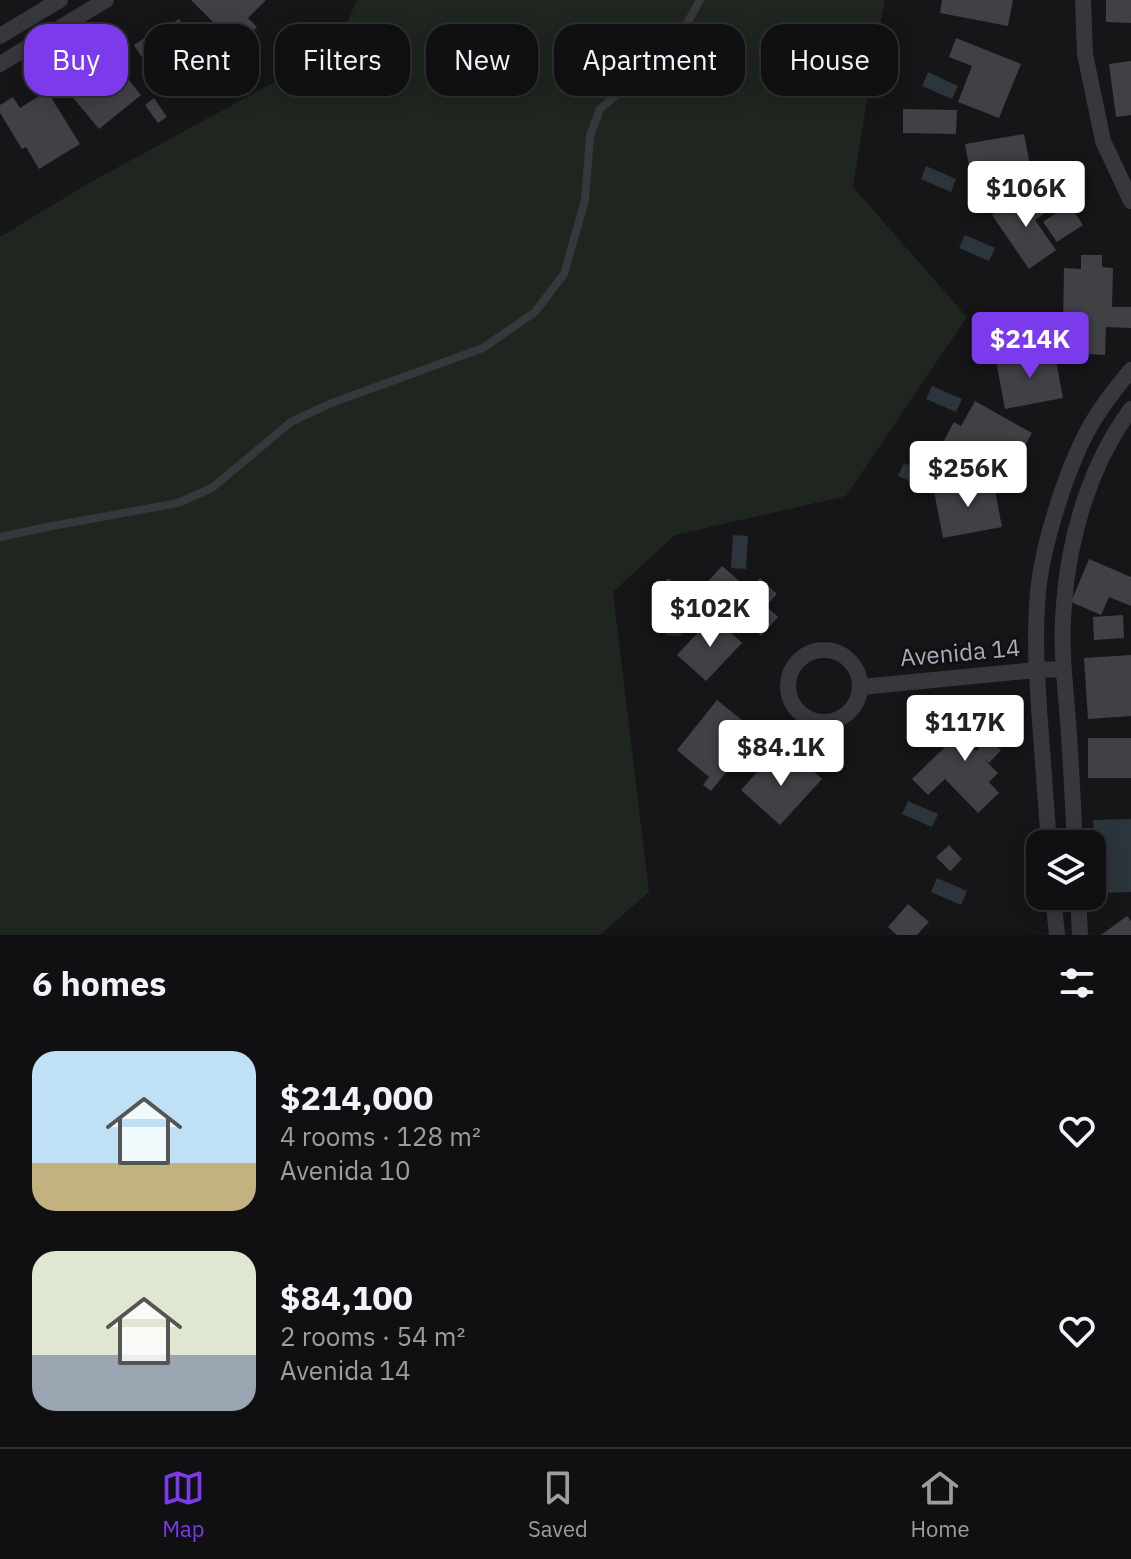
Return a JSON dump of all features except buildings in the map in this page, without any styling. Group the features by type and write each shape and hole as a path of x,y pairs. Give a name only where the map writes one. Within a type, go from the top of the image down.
{"street":[{"path":"0,36 60,0"},
{"path":"0,64 86,5 106,0"},
{"path":"1083,0 1085,54 1103,141 1131,201"},
{"path":"1048,830 1036,670 1038,592 1063,492 1088,430 1131,370"},
{"path":"1074,830 1064,669 1063,606 1069,561 1079,519 1096,471 1120,423 1131,409"},
{"path":"1063,492 1086,500"},
{"path":"824,650 843,655 856,668 861,687 856,705 843,718 824,723 806,718 793,705 788,686 793,668 806,655 824,650"},
{"name":"Avenida 14","path":"861,687 1064,669"},
{"path":"1054,910 1057,935"},
{"path":"1079,910 1080,935"}],"lane":[{"path":"0,537 178,503 212,488 291,422 329,404 483,348 535,312 564,274 585,200 590,136 600,109 662,57 680,36 700,0"}],"shaded area":[{"path":"357,0 885,0 880,24 761,24 761,96 868,96 853,187 967,317 846,496 675,535 613,592 649,892 600,935 0,935 0,237 89,183 249,96 259,96 259,90 275,82 275,96 410,96 410,24 346,24"},
{"path":"928,72 958,86 952,99 922,86"},
{"path":"926,166 956,179 951,192 921,179"},
{"path":"965,235 995,248 989,261 959,248"},
{"path":"932,386 962,399 956,412 926,399"},
{"path":"904,463 934,475 928,489 898,476"},
{"path":"733,535 748,536 746,569 731,568"},
{"path":"668,603 683,604 681,636 666,635"},
{"path":"908,801 938,814 932,827 902,814"},
{"path":"1131,819 1131,892 1106,893 1106,830 1094,830 1093,820"},
{"path":"937,878 967,891 961,905 931,892"}]}
